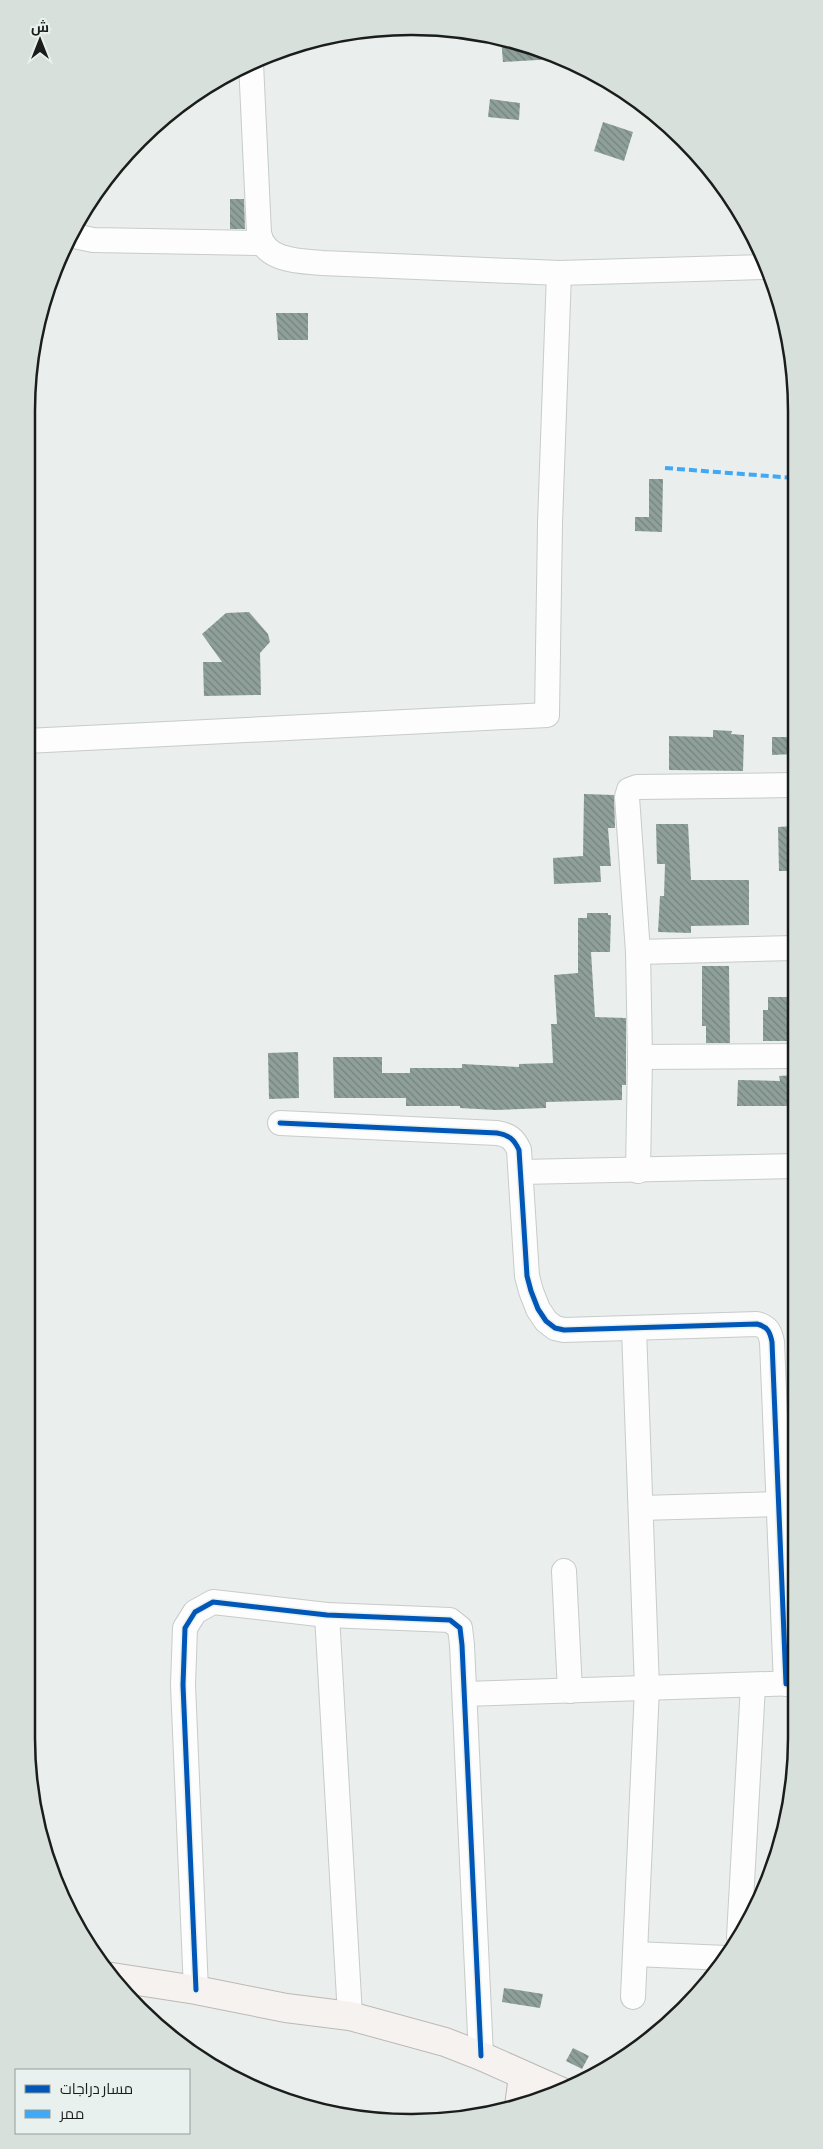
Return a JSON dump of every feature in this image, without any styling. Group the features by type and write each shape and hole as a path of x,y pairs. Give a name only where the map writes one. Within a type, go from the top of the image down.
{"main road":[{"path":"122,1979 196,1990 286,2008 350,2016 445,2042 550,2087"},
{"path":"520,2098 523,2076"}],"street":[{"path":"251,71 255,192 261,243 270,252 296,261 322,263 559,273 756,260"},
{"path":"78,237 92,240 261,243"},
{"path":"35,741 547,716 550,514 559,273"},
{"path":"638,1170 640,1057 638,952 627,797 629,790 637,787 788,785"},
{"path":"638,952 788,948"},
{"path":"640,1057 788,1056"},
{"path":"280,1123 506,1134 514,1140 519,1150 527,1276 538,1309 546,1322 555,1328 564,1330 757,1324 765,1326 770,1332 788,1629"},
{"path":"521,1172 788,1166"},
{"path":"633,1997 647,1688 634,1329"},
{"path":"641,1508 779,1504"},
{"path":"564,1572 570,1691"},
{"path":"196,1990 183,1685 185,1628 195,1612 213,1602 327,1615 450,1620 460,1628 465,1694 481,2056"},
{"path":"327,1615 350,2016"},
{"path":"465,1694 788,1684"},
{"path":"740,1922 753,1685"},
{"path":"635,1954 717,1958"}],"building":[{"path":"502,46 545,60 503,62"},
{"path":"490,99 520,103 519,120 488,117"},
{"path":"603,122 633,132 624,161 594,151"},
{"path":"230,199 244,199 245,229 230,229"},
{"path":"276,313 308,313 308,340 278,340"},
{"path":"649,479 663,479 662,532 635,531 635,517 649,517"},
{"path":"249,612 268,634 270,642 260,653 261,695 204,696 203,662 222,662 202,634 226,613"},
{"path":"713,730 732,731 731,734 744,735 743,771 669,770 669,736 713,737"},
{"path":"772,737 788,737 788,754 772,755"},
{"path":"584,794 614,795 615,828 608,828 611,866 600,866 601,882 554,884 553,858 583,856"},
{"path":"656,824 688,824 691,880 749,880 749,925 691,926 691,933 658,932 660,896 664,896 665,864 657,864"},
{"path":"788,826 788,871 779,871 778,827"},
{"path":"587,913 608,913 608,915 611,915 610,952 591,952 595,1017 626,1018 626,1085 622,1085 622,1100 546,1102 546,1108 496,1110 460,1108 460,1106 406,1106 406,1098 334,1098 333,1057 382,1057 382,1073 410,1073 410,1068 462,1068 462,1064 519,1067 519,1064 553,1063 551,1024 557,1024 554,975 578,973 578,918 587,918"},
{"path":"702,966 729,966 730,1043 706,1043 706,1026 702,1026"},
{"path":"768,997 788,997 788,1041 763,1041 763,1010 768,1010"},
{"path":"298,1052 299,1098 269,1099 268,1053"},
{"path":"788,1075 788,1106 737,1106 738,1080 780,1081 779,1076"},
{"path":"504,1988 543,1994 540,2008 502,2002"},
{"path":"573,2048 589,2056 582,2069 566,2061"}],"marked path":[{"path":"665,468 788,478"}],"cycle path":[{"path":"280,1123 497,1133 511,1138 519,1150 527,1276 538,1309 546,1321 555,1328 564,1330 757,1324 768,1330 772,1342 786,1684"},
{"path":"196,1990 183,1685 185,1628 195,1612 213,1602 327,1615 450,1620 460,1628 462,1645 481,2056"}]}
